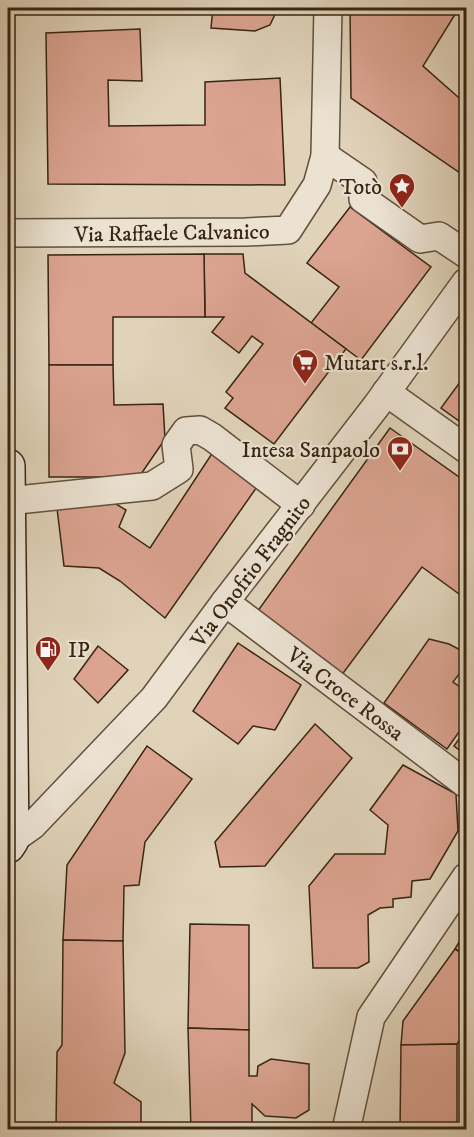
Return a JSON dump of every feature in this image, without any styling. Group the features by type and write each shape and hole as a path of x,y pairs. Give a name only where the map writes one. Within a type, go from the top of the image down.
{"main road":[{"path":"8,466 10,843"}],"street":[{"path":"328,8 325,156 363,182 363,199 410,232 420,238 439,236 466,254"},
{"name":"Via Raffaele Calvanico","path":"8,233 288,230 317,185 325,156"},
{"name":"Via Onofrio Fragnito","path":"10,843 33,825 154,698 386,392 466,282"},
{"path":"386,392 466,449"},
{"path":"8,501 152,486 179,469 176,445 186,431 200,430 301,505"},
{"name":"Via Croce Rossa","path":"225,602 466,784"},
{"path":"346,1130 371,1017 466,877"}],"building":[{"path":"213,8 278,8 270,25 255,31 211,28"},
{"path":"350,8 459,8 423,66 466,104 466,177 351,98"},
{"path":"140,29 142,81 108,80 109,126 205,125 205,82 280,78 285,185 48,184 46,33"},
{"path":"350,207 431,267 361,360 311,323 339,287 307,263"},
{"path":"204,254 243,254 245,273 346,349 274,444 225,408 233,398 226,392 263,344 252,336 239,353 212,332 224,317 205,317"},
{"path":"204,254 205,317 113,317 113,365 49,365 48,255"},
{"path":"49,365 113,365 114,405 163,404 165,439 139,477 49,477"},
{"path":"466,374 466,426 441,408"},
{"path":"390,428 466,482 466,599 422,567 341,676 257,612"},
{"path":"213,452 259,484 165,618 120,581 99,568 64,566 56,500 106,498 126,510 119,527 150,548"},
{"path":"429,639 449,644 466,653 466,665 453,682 466,691 466,722 447,749 384,703"},
{"path":"238,643 301,685 275,730 253,726 238,744 193,711"},
{"path":"98,646 128,670 98,703 74,679"},
{"path":"315,724 352,758 265,866 220,867 215,842"},
{"path":"466,729 466,755 454,746"},
{"path":"147,746 192,779 145,842 139,885 124,886 123,941 63,940 67,865"},
{"path":"403,765 456,794 458,831 430,879 412,881 411,897 393,899 393,907 380,908 368,915 369,962 358,968 313,968 309,886 335,854 385,854 388,825 370,810"},
{"path":"190,924 249,925 249,1030 188,1028"},
{"path":"466,930 466,956 455,949"},
{"path":"63,940 123,941 125,1053 114,1083 141,1102 141,1130 56,1130 57,1052 62,1045"},
{"path":"455,949 466,956 466,1030 457,1044 401,1045 403,1021"},
{"path":"188,1028 249,1030 249,1076 257,1076 258,1066 271,1059 309,1064 309,1110 296,1118 265,1116 252,1104 252,1130 191,1130"},
{"path":"457,1044 457,1130 400,1130 401,1045"}],"place":[{"name":"Totò","path":"402,209"},
{"name":"Mutart s.r.l.","path":"305,385"},
{"name":"Intesa Sanpaolo","path":"400,472"},
{"name":"IP","path":"48,672"}]}
